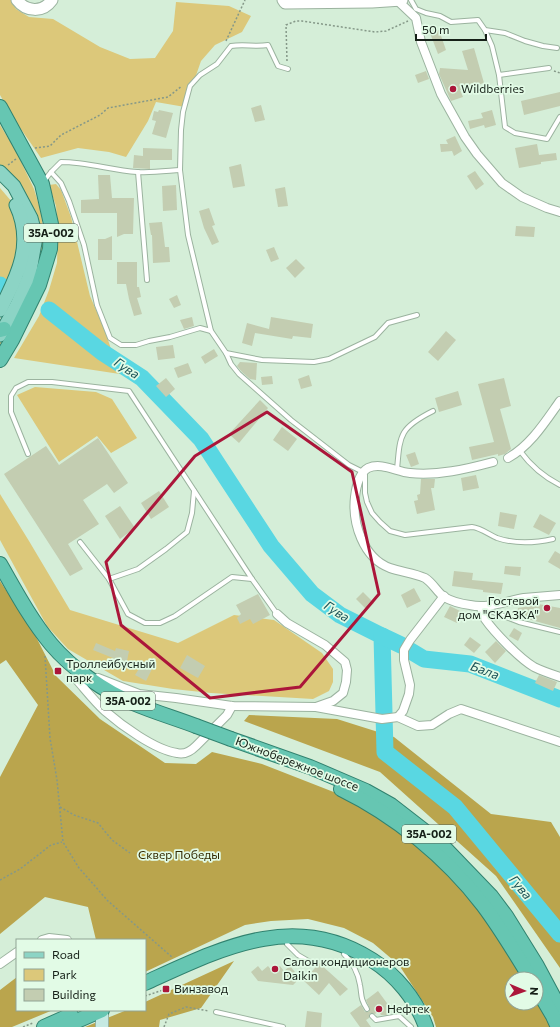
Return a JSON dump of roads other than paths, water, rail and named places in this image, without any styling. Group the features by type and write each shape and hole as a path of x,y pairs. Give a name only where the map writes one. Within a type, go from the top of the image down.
{"highway":[{"name":"35А-002","path":"0,107 42,184 51,224 50,249 39,285 12,340 0,360"},
{"name":"Южнобережное шоссе","path":"0,564 52,646 88,678 132,703 195,730 310,767 366,791 391,805 440,843 490,896 506,916 537,966 560,1009"},
{"name":"Южнобережное шоссе","path":"0,577 31,629 44,646 76,679 113,702 161,722 195,730"},
{"name":"Южнобережное шоссе","path":"229,742 333,786 362,800 435,852 458,876 496,922 526,971"},
{"path":"146,982 243,943 275,936 302,935 328,940 360,952 379,964 397,980 413,1001 426,1027"},
{"path":"146,992 222,958 275,944 306,943 323,946 344,954 373,970 392,987 405,1004 417,1027"},
{"path":"544,1001 558,1027"},
{"path":"44,1027 80,1011"},
{"path":"63,1027 100,1011"}],"main road":[{"path":"0,172 14,186 31,218 36,238 29,277 17,304 1,331"},
{"path":"0,183 5,186 15,201 24,225 25,233 21,263 0,310"},
{"path":"102,1011 102,1027"}],"street":[{"path":"17,0 26,8 39,10 46,7 52,0"},
{"path":"283,0 286,3 312,4 400,0 416,18 421,42 441,94 465,137 477,154 502,183 522,197 560,212"},
{"path":"508,458 520,451 541,429 560,401"},
{"path":"493,462 473,467 429,474 409,473 378,466 369,468 363,472 357,484 354,506 355,522 363,542 378,563 390,568 423,577 431,582 444,596 469,605 481,607 524,598 560,594"},
{"path":"396,718 403,711 409,694 410,685 404,660 404,650 444,596"},
{"path":"481,607 484,617 489,625 522,657 533,666 560,677"},
{"path":"277,614 287,623 325,645 345,662 347,670 343,693 333,701 316,707"},
{"path":"68,660 100,679 139,694 232,706 316,707 382,719 396,718 418,726 432,725 449,714 461,709 560,742"},
{"path":"76,679 104,710 126,728 159,747 176,753 191,751 227,715 232,706"},
{"path":"46,939 58,939"},
{"path":"0,964 16,953"}],"lane":[{"path":"410,0 416,9 440,16 451,22 478,20 485,30 492,46 499,75 505,127 515,133 546,139 560,117"},
{"path":"485,30 505,34 531,43 558,48"},
{"path":"288,69 278,66 268,45 256,46 242,44 231,46 217,64 200,75 190,86 183,112 180,170 188,235 211,331 226,353 231,364 239,374 291,420 349,465 363,472 365,475 365,493 372,513 390,531 405,535 472,527 510,541 521,542 553,539"},
{"path":"499,75 549,68"},
{"path":"42,184 61,162 78,162 98,167 138,172 180,170"},
{"path":"51,172 61,183 69,201 84,245 97,305 110,338 121,345 136,345 149,340 170,337 200,328 211,331"},
{"path":"138,172 147,280"},
{"path":"226,353 262,360 314,362 329,359 375,337 388,323 417,315"},
{"path":"28,454 11,412 11,396 16,388 28,382 52,382 129,391 252,579 277,614"},
{"path":"397,471 401,437 405,430 425,414 433,411"},
{"path":"520,451 528,462 537,470 560,485"},
{"path":"109,579 138,569 187,532 192,513 194,491"},
{"path":"80,542 109,579 128,614 145,623 160,623 175,616 232,577 252,579"},
{"path":"481,607 519,622 560,632"},
{"path":"286,944 298,955 310,962"},
{"path":"344,954 353,963 360,984 361,1000 367,1009"},
{"path":"216,1012 283,1027"},
{"path":"372,1016 376,1020 399,1016 411,1027"}],"waterway":[{"name":"Гува","path":"49,310 102,352 142,378 201,439 271,546 312,594 340,615 382,636 385,752 455,807 560,934"},
{"name":"Бала","path":"382,636 401,645"},
{"name":"Бала","path":"409,650 424,659 470,664 560,699"}],"place":[{"name":"Wildberries","path":"453,89"},
{"name":"Гостевой дом \"СКАЗКА\"","path":"547,608"},
{"name":"Троллейбусный парк","path":"58,671"},
{"name":"Салон кондиционеров Daikin","path":"275,969"},
{"name":"Винзавод","path":"166,989"},
{"name":"Нефтек","path":"379,1009"}],"park label":[{"name":"Сквер Победы","path":"179,855"}]}
